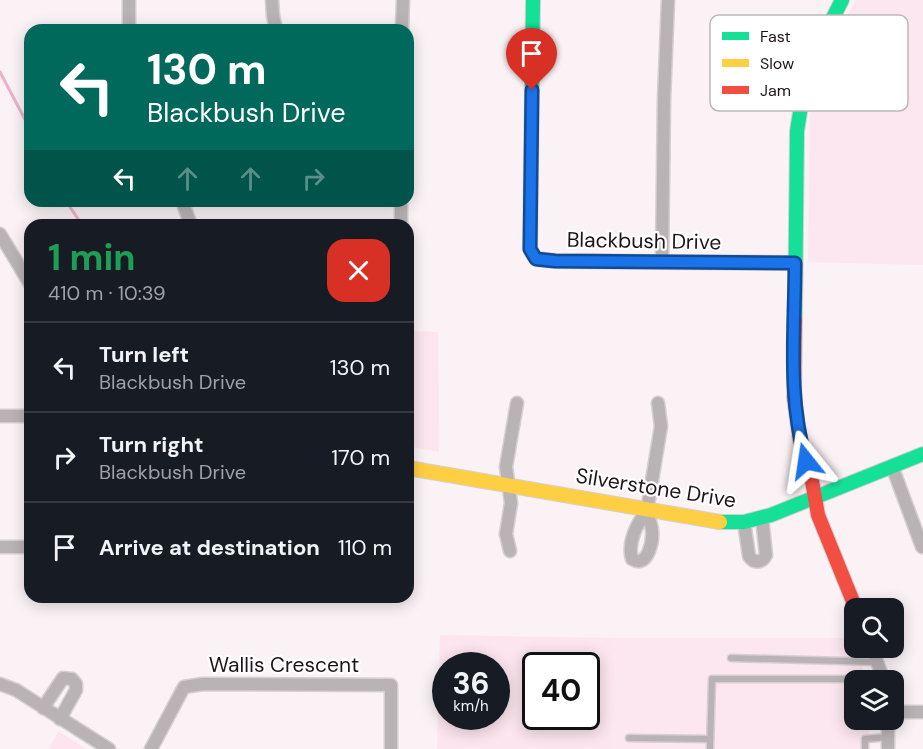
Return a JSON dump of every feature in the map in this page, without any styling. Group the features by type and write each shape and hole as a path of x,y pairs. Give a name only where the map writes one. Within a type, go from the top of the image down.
{"street":[{"path":"129,0 129,24"},
{"path":"272,0 275,24"},
{"path":"402,0 402,24"},
{"name":"Blackbush Drive","path":"533,0 530,249 533,255 541,260 795,263"},
{"path":"662,262 668,0"},
{"path":"834,15 842,0"},
{"path":"800,111 796,159 796,413 818,515 852,598"},
{"path":"0,234 5,255 24,278"},
{"path":"510,551 506,534 511,504 507,463 518,403"},
{"path":"647,511 661,426 658,403"},
{"path":"0,416 24,416"},
{"name":"Silverstone Drive","path":"414,469 647,511 718,522 744,522 762,518 815,498 923,454"},
{"path":"892,466 922,547"},
{"path":"744,522 750,556 753,561 761,561 766,555 762,518"},
{"path":"0,547 24,547"},
{"path":"876,658 881,670"},
{"path":"43,708 63,678 72,679 76,684 76,690 60,719"},
{"path":"0,684 16,690 109,749"},
{"name":"Wallis Crescent","path":"151,749 184,687 202,684 391,685 390,749"},
{"path":"904,712 923,712"}],"lane":[{"path":"731,658 878,662"},
{"path":"710,749 712,679 844,680"},
{"path":"629,738 710,740"},
{"path":"865,749 865,739 888,743"}],"shaded area":[{"path":"856,0 923,0 923,265 808,262 811,111 908,111 908,15 848,15"},
{"path":"414,331 438,332 439,452 414,447"},
{"path":"440,635 615,638 612,749 437,749 438,730 510,730 510,652 440,652"},
{"path":"615,638 844,638 844,658 859,658 863,670 844,670 844,730 869,730 869,749 612,749"},
{"path":"58,731 86,749 49,749"}],"waterway":[{"path":"0,72 24,118"},
{"path":"70,207 78,219"}],"traffic: fast":[{"path":"533,0 530,249 536,259 555,261 656,262"},
{"path":"834,15 842,0"},
{"path":"795,319 797,131 800,111"},
{"path":"720,522 744,522 771,515 923,454"}],"traffic: slow":[{"path":"656,262 795,263"},
{"path":"414,469 720,522"}],"traffic: jam":[{"path":"795,319 794,397 800,440 812,481 818,515 852,598"}],"route":[{"path":"532,90 530,249 536,259 795,263 794,397 796,421 806,461"}]}
